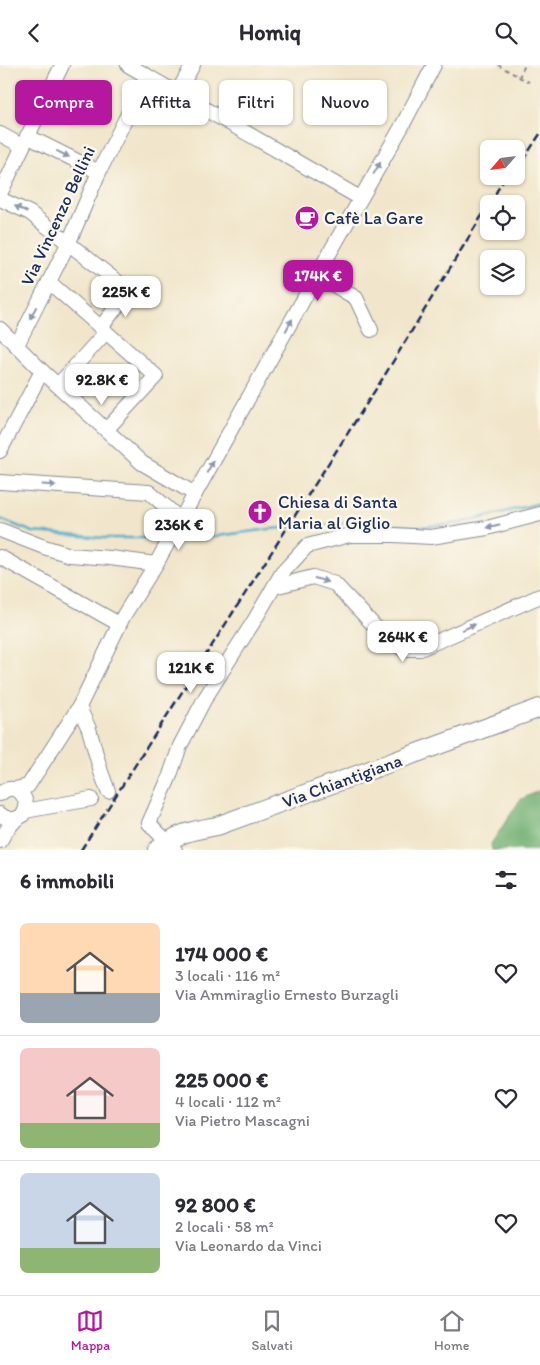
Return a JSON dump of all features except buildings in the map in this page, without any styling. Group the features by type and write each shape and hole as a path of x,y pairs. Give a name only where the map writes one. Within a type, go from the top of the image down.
{"main road":[{"name":"Via Chiantigiana","path":"167,847 186,832 217,826 540,709"}],"street":[{"path":"0,194 62,65"},
{"path":"128,65 155,80"},
{"path":"184,80 193,65"},
{"path":"6,789 28,786 79,707 119,624 156,564 401,128 434,65"},
{"name":"Via Vincenzo Bellini","path":"17,345 69,242 99,172 147,75"},
{"path":"209,111 360,198"},
{"path":"0,134 25,141 99,172"},
{"path":"0,199 30,213 130,291 103,330 58,385"},
{"path":"317,275 356,298 371,330"},
{"path":"49,282 156,376 106,430"},
{"path":"0,329 42,371 142,463 195,494"},
{"path":"0,451 42,371"},
{"path":"0,482 149,492 179,522"},
{"path":"274,587 282,573 307,546 350,535 431,537 487,528 540,514"},
{"path":"0,530 70,555 156,564"},
{"path":"0,557 119,624"},
{"path":"274,587 314,577 335,584 382,634 404,649 420,649 540,596"},
{"name":"Via Chiantigiana","path":"167,847 149,823 184,738 204,700 274,587"},
{"path":"79,707 89,729 108,791"},
{"path":"0,841 26,807 25,798 19,791 6,789"},
{"path":"0,814 7,819 91,799"},
{"path":"0,820 0,831"}],"path":[{"path":"498,65 529,82"},
{"path":"519,77 525,65"}],"green space":[{"path":"540,790 540,850 492,850 491,844 520,800"}],"waterway":[{"path":"175,538 202,538 270,529 361,522 420,527 461,523 540,503"},
{"path":"0,519 33,532 105,538 165,538"}],"railway":[{"path":"525,157 540,134"},
{"path":"494,195 501,185"},
{"path":"81,850 383,378 480,219"}],"place":[{"name":"Cafè La Gare","path":"307,218"},
{"name":"Chiesa di Santa Maria al Giglio","path":"260,512"}]}
